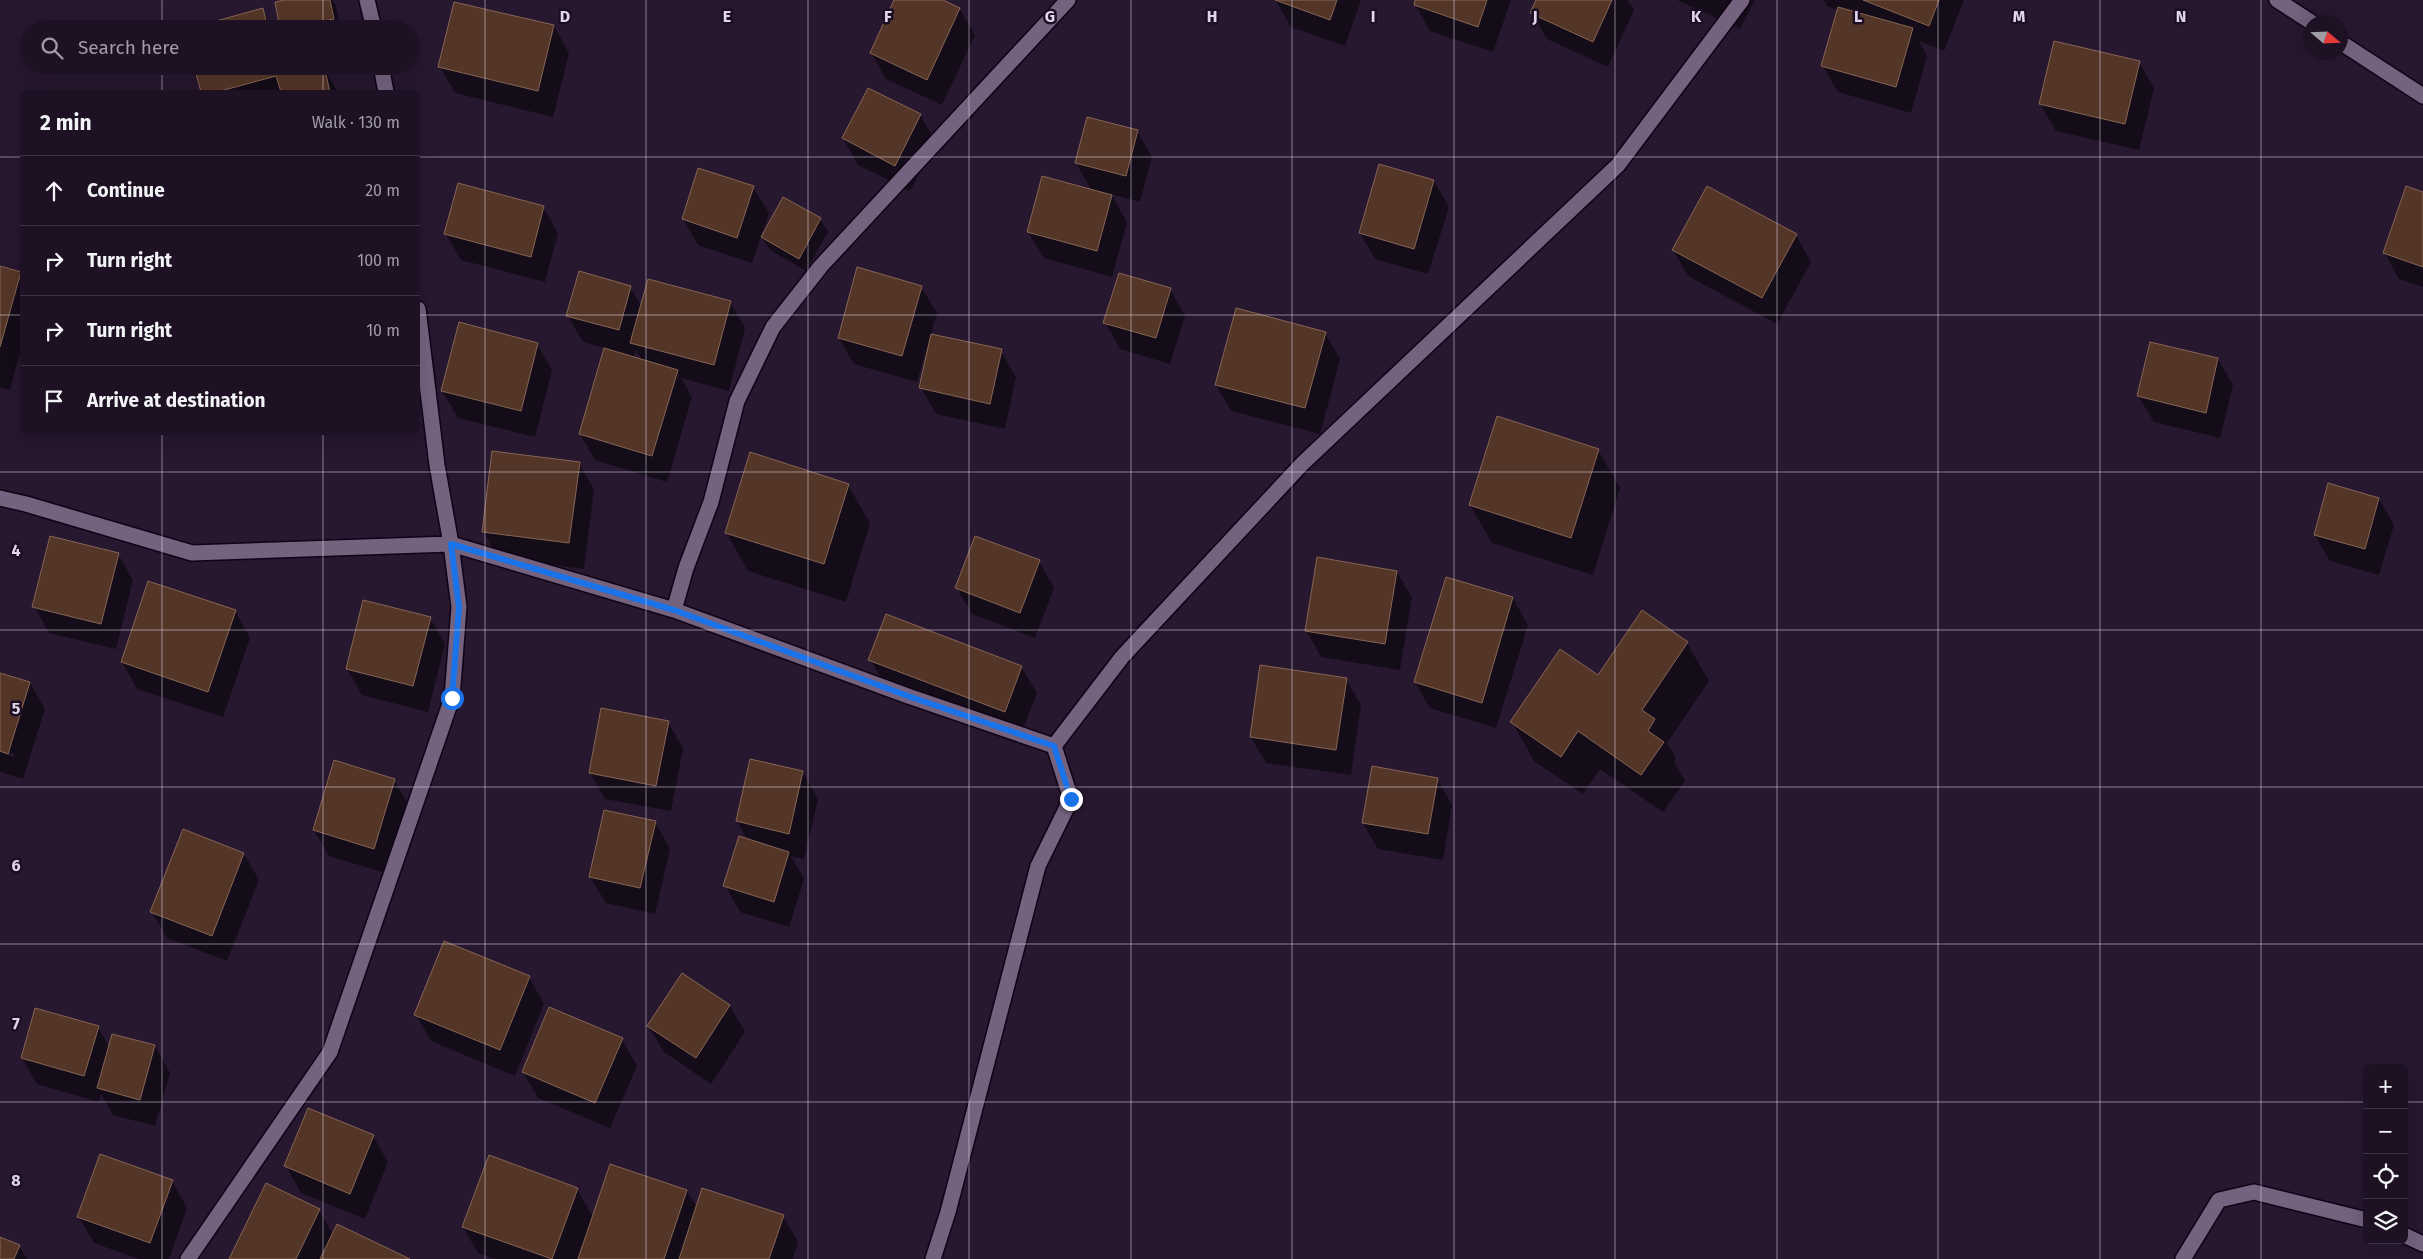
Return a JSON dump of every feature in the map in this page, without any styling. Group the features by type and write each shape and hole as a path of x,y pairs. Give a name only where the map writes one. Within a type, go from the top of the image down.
{"street":[{"path":"367,0 372,20"},
{"path":"674,610 686,568 712,502 737,401 773,327 822,266 1068,0"},
{"path":"1054,746 1122,657 1302,464 1618,166 1742,0"},
{"path":"2278,0 2303,16"},
{"path":"2348,47 2423,96"},
{"path":"383,75 386,90"},
{"path":"188,1259 330,1052 452,698 459,607 451,544 437,465 420,325"},
{"path":"0,498 192,553 451,544 674,610 908,696 1054,746"},
{"path":"933,1259 948,1212 1038,866 1071,799 1054,746"},
{"path":"2183,1259 2219,1200 2254,1192 2363,1219"},
{"path":"2408,1237 2423,1244"}],"building":[{"path":"284,0 330,0 334,19 278,20 275,2"},
{"path":"894,0 943,0 960,8 927,80 870,53"},
{"path":"1275,0 1337,0 1330,20"},
{"path":"1415,0 1487,0 1478,27 1414,5"},
{"path":"1536,0 1612,0 1593,42 1530,13"},
{"path":"1863,0 1939,0 1929,26"},
{"path":"454,2 554,25 538,91 438,67"},
{"path":"1838,7 1913,28 1896,87 1821,66"},
{"path":"263,8 266,20 220,20"},
{"path":"2054,41 2140,61 2125,124 2039,104"},
{"path":"196,75 326,75 330,90 280,90 276,76 224,90 200,90"},
{"path":"868,88 921,114 895,166 842,138"},
{"path":"1087,117 1138,130 1126,176 1075,163"},
{"path":"1379,164 1434,180 1414,249 1359,233"},
{"path":"698,168 754,186 737,238 682,219"},
{"path":"1042,176 1112,195 1097,251 1027,232"},
{"path":"458,183 544,206 531,257 444,234"},
{"path":"1707,186 1797,234 1762,298 1672,250"},
{"path":"2406,186 2423,192 2423,267 2383,253"},
{"path":"783,197 821,218 799,259 761,237"},
{"path":"0,266 20,272 20,276 0,347"},
{"path":"857,267 922,286 902,356 838,338"},
{"path":"579,271 631,286 619,330 566,316"},
{"path":"1119,273 1171,288 1156,338 1103,323"},
{"path":"648,279 731,301 714,365 630,343"},
{"path":"1236,308 1326,332 1305,408 1215,385"},
{"path":"459,322 538,343 521,411 441,391"},
{"path":"931,334 1002,349 990,404 919,388"},
{"path":"2150,342 2218,358 2206,413 2137,396"},
{"path":"604,348 678,370 652,456 579,434"},
{"path":"1497,416 1599,449 1571,538 1469,505"},
{"path":"492,451 580,462 569,543 482,532"},
{"path":"750,452 849,484 824,564 725,533"},
{"path":"2328,483 2379,498 2365,549 2314,535"},
{"path":"50,536 119,553 101,624 32,607"},
{"path":"975,536 1040,560 1020,613 955,588"},
{"path":"1317,557 1397,571 1385,644 1305,631"},
{"path":"1446,577 1513,597 1482,703 1414,682"},
{"path":"148,581 236,610 208,692 121,662"},
{"path":"363,600 431,617 413,686 346,669"},
{"path":"1642,610 1688,642 1642,710 1655,719 1648,731 1664,742 1641,775 1578,731 1561,757 1510,722 1560,649 1598,675"},
{"path":"886,614 1022,666 1005,712 868,660"},
{"path":"1260,665 1347,678 1336,750 1250,737"},
{"path":"0,673 30,682 8,754 0,751"},
{"path":"601,708 669,721 656,786 589,773"},
{"path":"750,759 803,771 789,834 736,821"},
{"path":"334,760 395,779 374,849 313,830"},
{"path":"1372,766 1438,778 1428,834 1362,823"},
{"path":"604,810 656,821 640,888 589,877"},
{"path":"183,829 244,853 212,936 150,912"},
{"path":"739,836 789,852 774,902 723,886"},
{"path":"444,941 530,976 500,1050 414,1015"},
{"path":"682,973 730,1005 696,1058 647,1026"},
{"path":"549,1007 623,1038 595,1103 522,1072"},
{"path":"35,1008 99,1026 84,1076 21,1058"},
{"path":"112,1034 155,1045 140,1100 97,1088"},
{"path":"308,1108 374,1135 350,1194 284,1166"},
{"path":"100,1154 173,1180 150,1243 77,1217"},
{"path":"489,1155 578,1188 552,1259 462,1227"},
{"path":"610,1164 687,1190 664,1259 578,1259"},
{"path":"266,1183 320,1209 296,1259 229,1259"},
{"path":"702,1188 784,1215 769,1259 679,1259"},
{"path":"337,1224 410,1259 320,1259"},
{"path":"0,1237 20,1245 14,1259 0,1259"}],"route":[{"path":"452,698 459,607 451,544 674,610 908,696 1054,746 1071,799"}]}
